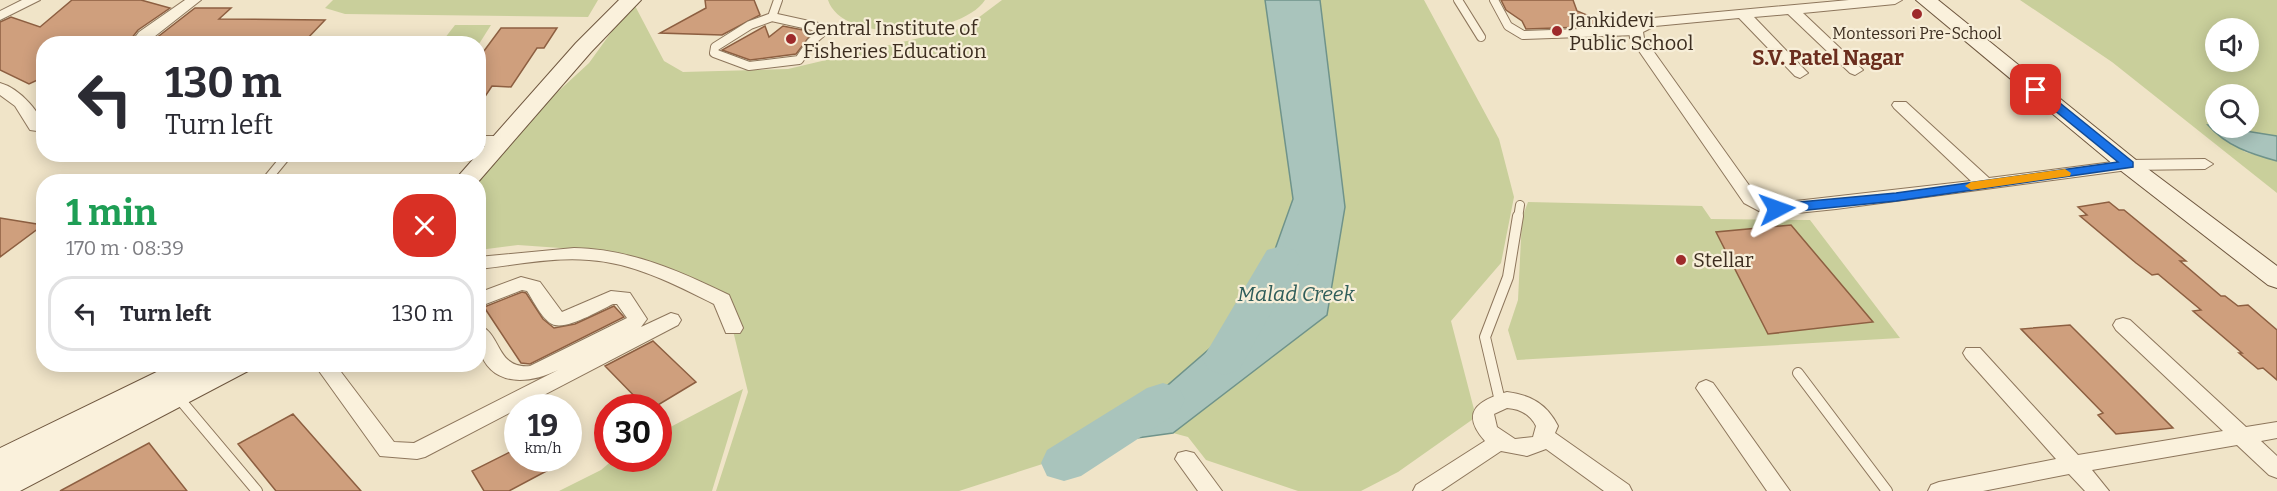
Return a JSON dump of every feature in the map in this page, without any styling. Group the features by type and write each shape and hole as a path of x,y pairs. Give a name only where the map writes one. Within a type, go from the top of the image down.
{"street":[{"path":"0,6 11,0"},
{"path":"0,16 33,0"},
{"path":"143,36 194,0"},
{"path":"488,141 529,110 611,9 631,0"},
{"path":"1895,0 1653,22 1641,26 1636,31 1637,38 1750,199 1756,204 1777,209 1836,204 2128,165 2205,164"},
{"path":"1926,0 2128,165 2277,279"},
{"path":"1792,10 1855,70"},
{"path":"1743,14 1800,73"},
{"path":"0,88 21,103 36,127"},
{"path":"1900,105 1985,184"},
{"path":"2085,170 2101,183"},
{"path":"486,262 587,254 614,258 650,268 722,300 733,328"},
{"path":"486,298 521,283 532,286 557,319 564,319 611,297 623,298 638,319 633,324 532,374 518,376 506,372 486,343"},
{"path":"330,372 388,450 417,451 671,320"},
{"path":"2123,325 2277,469"},
{"path":"1973,353 2098,491"},
{"path":"0,462 183,372"},
{"path":"0,487 223,372"},
{"path":"1706,387 1779,491"},
{"path":"1500,401 1522,402 1536,410 1547,426 1545,437 1538,445 1522,448 1499,442 1488,433 1482,421 1488,406 1500,401"},
{"path":"1939,491 1986,487 2074,464 2277,430"},
{"path":"1545,437 1621,491"},
{"path":"1425,491 1499,442"},
{"path":"1186,459 1211,491"}],"lane":[{"path":"772,17 778,0"},
{"path":"1458,0 1481,37"},
{"path":"1494,0 1508,26 1523,35 1636,31"},
{"path":"772,17 822,28 824,31 811,42 799,60 749,66 714,53 716,47 750,25 772,17"},
{"path":"272,174 281,162"},
{"path":"1500,401 1485,337 1508,277 1520,204"},
{"path":"1798,373 1887,491"},
{"path":"177,396 257,491"}],"green space":[{"path":"333,0 598,0 588,17 345,14 325,8"},
{"path":"828,0 985,0 972,12 953,22 903,31 878,30 856,24 838,15"},
{"path":"1002,0 1265,0 1293,199 1253,311 1101,443 1083,451 959,491 716,491 748,392 725,298 603,251 518,245 486,249 486,174 469,174 482,162 486,162 486,158 589,63 633,2 664,61 683,72 788,69 966,27"},
{"path":"1320,0 1424,0 1499,139 1514,197 1501,263 1451,321 1476,417 1398,472 1361,491 1298,491 1206,460 1188,437 1173,433 1327,315 1330,90"},
{"path":"2020,0 2277,0 2277,136 2259,134 2259,84 2205,84 2205,136 2112,62"},
{"path":"455,25 491,25 484,36 446,36"},
{"path":"2208,138 2226,138 2245,152 2277,161 2277,193"},
{"name":"Stellar","path":"1528,202 1702,206 1711,219 1810,220 1900,338 1517,360 1508,330 1518,300 1522,218"},
{"path":"743,389 712,491 559,491 597,472 672,472 672,426"}],"water":[{"name":"Malad Creek","path":"1265,0 1320,0 1345,207 1327,315 1173,433 1101,443 1253,311 1293,199"},
{"path":"2259,133 2277,136 2277,161 2248,152 2223,138 2259,138"}],"building":[{"path":"72,0 141,0 170,8 138,30 133,36 36,36 36,81 29,84 0,70 0,22 11,17 40,27"},
{"path":"705,0 754,0 760,15 722,35 660,33 706,8"},
{"path":"1501,0 1573,0 1577,11 1613,26 1526,29 1522,21 1506,10"},
{"path":"195,8 231,8 219,19 325,20 310,36 159,36"},
{"path":"765,26 769,37 783,26 813,32 796,54 750,60 722,50"},
{"path":"501,28 557,28 544,48 537,48 511,87 492,86 486,95 486,48"},
{"path":"2109,202 2119,210 2124,210 2186,261 2180,261 2221,296 2225,296 2238,306 2248,305 2277,330 2277,380 2263,368 2258,369 2239,353 2242,353 2193,311 2201,310 2158,274 2152,275 2080,216 2087,215 2078,207"},
{"path":"0,218 36,224 36,230 0,257"},
{"path":"1791,225 1873,322 1768,334 1716,232"},
{"path":"522,292 526,293 543,319 554,328 575,324 614,306 624,317 530,364 521,363 486,310 486,306"},
{"path":"2070,325 2173,428 2116,434 2098,415 2103,413 2021,329"},
{"path":"653,341 696,382 672,397 672,394 632,394 605,366"},
{"path":"293,414 361,491 276,491 238,444"},
{"path":"149,443 187,491 60,491"},
{"path":"504,455 504,472 545,472 509,491 484,491 472,471"}],"waterway":[{"path":"1224,359 1281,259"},
{"path":"1064,463 1163,400"}],"slow traffic":[{"path":"1971,186 2065,173"}],"place":[{"name":"Montessori Pre-School","path":"1917,14"},
{"name":"Jankidevi Public School","path":"1557,31"},
{"name":"Central Institute of Fisheries Education","path":"791,39"},
{"name":"Stellar","path":"1681,260"}],"district":[{"name":"S.V. Patel Nagar","path":"1828,58"}],"route":[{"path":"1777,209 1896,197 2128,165 2036,90"}]}
